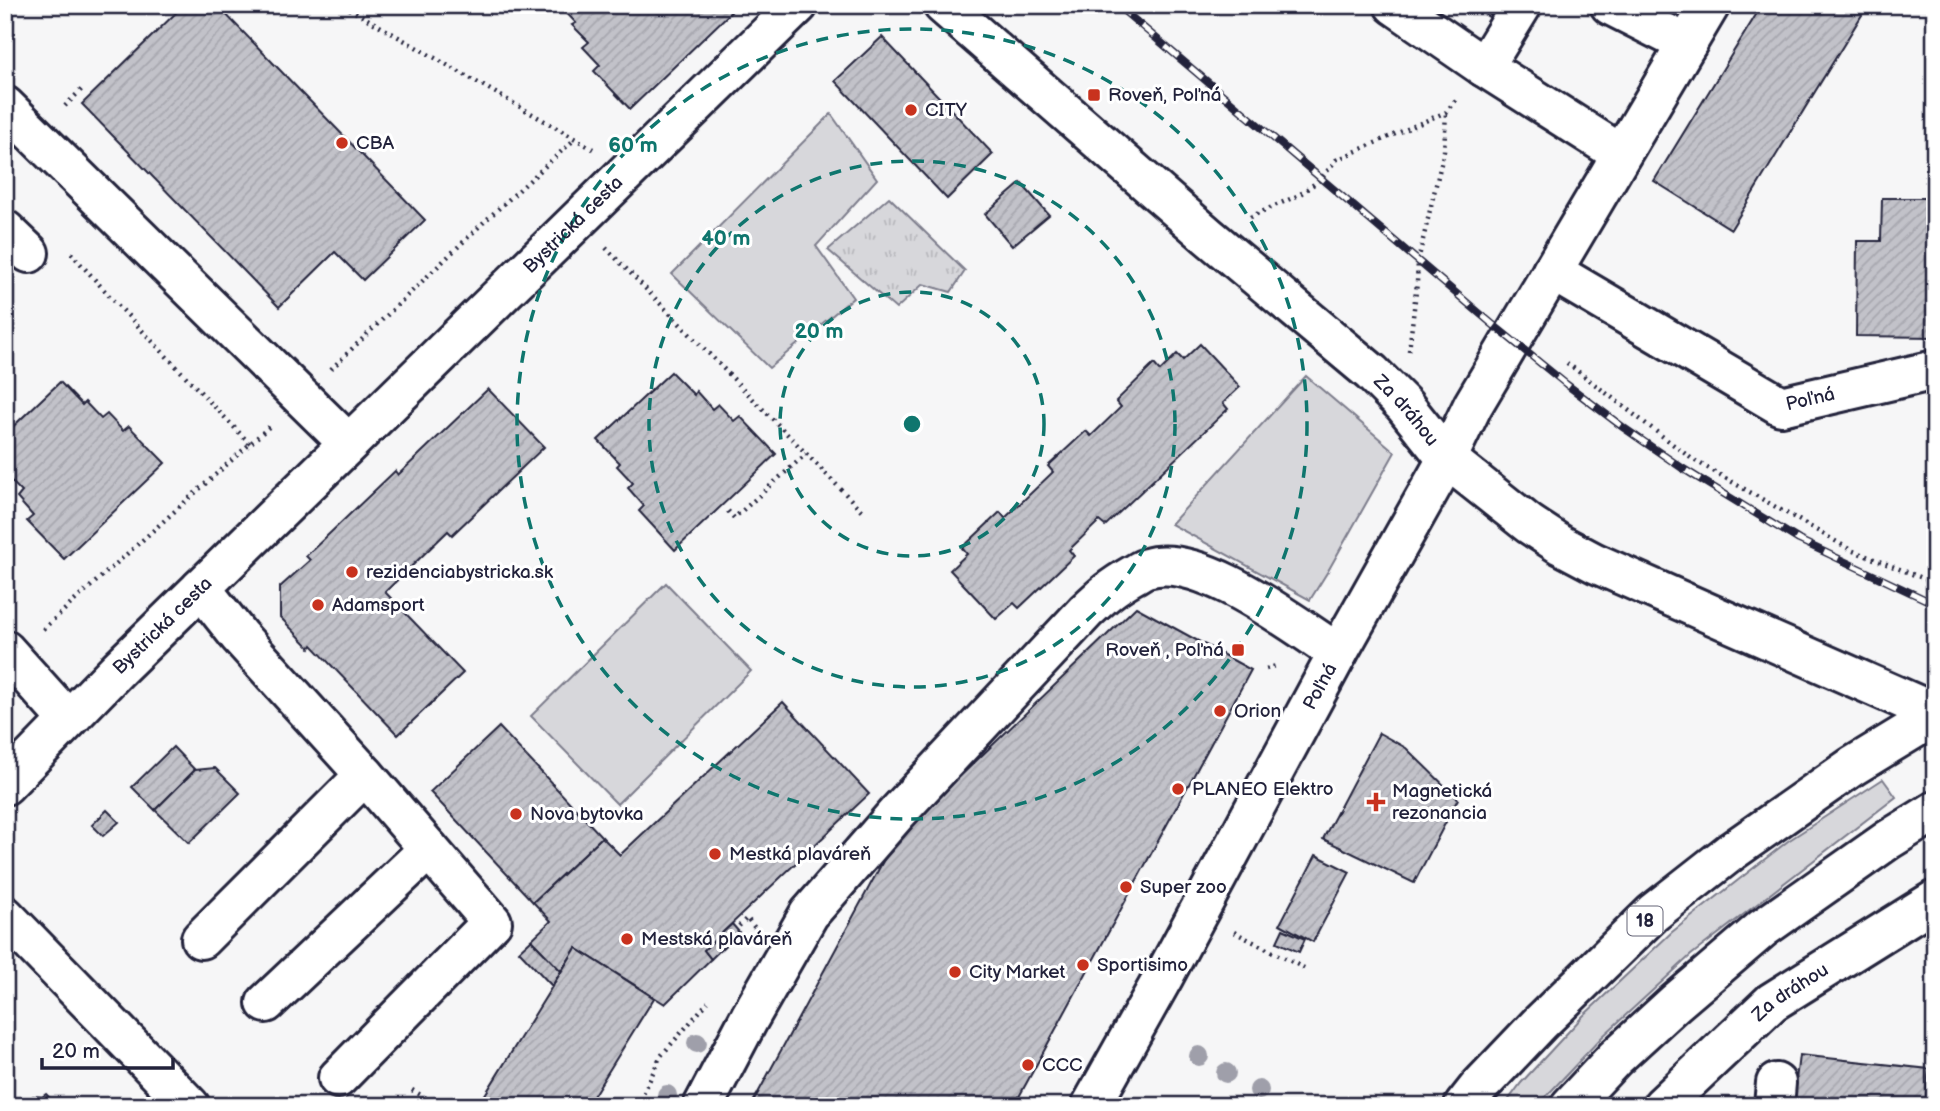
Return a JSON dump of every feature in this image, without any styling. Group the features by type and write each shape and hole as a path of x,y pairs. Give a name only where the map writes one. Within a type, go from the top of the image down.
{"street":[{"name":"Bystrická cesta","path":"5,785 348,443 798,5"},
{"name":"Za dráhou","path":"943,5 1208,236 1372,373 1404,405 1447,459 1528,524 1584,557 1935,715"},
{"path":"1394,5 1484,67 1621,154"},
{"path":"1484,67 1522,5"},
{"path":"1610,5 1687,44"},
{"name":"Poľná","path":"1091,1106 1447,459 1473,405 1710,5"},
{"path":"5,106 348,443"},
{"name":"Poľná","path":"1552,271 1781,406 1935,370"},
{"path":"703,1106 809,914 897,813 1111,587 1147,567 1180,565 1246,593 1338,653"},
{"path":"201,588 239,636 365,775 492,922 338,1078"},
{"path":"5,650 68,720"},
{"name":"18","path":"1464,1106 1540,1023 1653,913 1732,851 1853,766 1935,715"},
{"path":"201,939 365,775"},
{"path":"1570,1106 1615,1058 1763,928 1888,840 1935,811"},
{"path":"266,1003 429,849"},
{"name":"Za dráhou","path":"1662,1106 1772,1002 1935,900"},
{"path":"10,931 190,1106"}],"path":[{"path":"343,5 631,169"},
{"path":"1299,195 1321,179 1336,160 1446,112 1484,67"},
{"path":"1408,362 1418,284 1418,261 1444,151 1446,112"},
{"path":"5,181 15,190"},
{"path":"579,220 864,513"},
{"path":"69,250 250,444"},
{"path":"1567,363 1692,459 1851,550 1935,583"},
{"path":"728,512 734,518 806,454"},
{"path":"739,926 747,918 756,928 749,939"},
{"path":"1224,927 1304,968"},
{"path":"638,1106 660,1057 716,993"},
{"path":"412,1090 440,1106"}],"green space":[{"path":"831,114 877,179 816,246 853,298 769,368 672,274"},
{"path":"889,197 965,271 951,292 923,284 896,309 828,250"},
{"path":"1306,376 1395,452 1310,600 1171,524"},
{"path":"666,583 751,671 617,804 531,716"},
{"path":"1883,779 1896,797 1691,955 1602,1037 1537,1106 1504,1106 1521,1083 1583,1016 1672,932 1788,841"}],"building":[{"path":"184,5 217,5 425,220 363,280 335,252 279,307 82,104"},
{"path":"559,5 724,5 731,12 630,109 594,71 600,65 583,47 589,42 572,25 576,23"},
{"path":"1469,5 1496,5 1489,17"},
{"path":"1762,5 1868,5 1731,229 1654,181"},
{"path":"882,37 993,154 947,199 835,81"},
{"path":"1021,183 1049,215 1012,246 985,214"},
{"path":"1882,198 1935,198 1935,337 1856,336 1857,241 1881,241"},
{"path":"1200,344 1240,387 1223,403 1228,409 1105,526 1099,521 1069,550 1074,556 1019,608 1014,603 996,619 950,570 967,554 962,548 1000,512 1005,518 1053,472 1048,466 1086,431 1091,436 1121,407 1116,401 1154,364 1160,371 1177,354 1183,360"},
{"path":"671,372 694,395 696,391 712,409 718,404 734,421 740,416 776,454 675,550 639,511 644,506 628,488 633,483 617,466 620,463 598,440"},
{"path":"60,382 82,405 85,402 101,419 107,414 123,431 129,426 165,463 64,559 27,521 33,516 17,498 22,492 6,476 9,472 5,469 5,434"},
{"name":"rezidenciabystricka.sk","path":"488,389 544,447 452,535 448,531 385,592 463,673 398,735 312,645 310,648 280,617 280,587 310,560 306,556 395,471 398,475"},
{"name":"City Market","path":"1136,607 1251,670 1014,1106 751,1106 895,839"},
{"path":"783,702 869,794 704,950 711,959 665,1004 576,948 561,971 531,940 551,921 533,902 602,837 620,855"},
{"name":"Nova bytovka","path":"499,727 602,837 533,902 430,792"},
{"name":"Magnetická rezonancia","path":"1379,733 1406,748 1458,799 1414,883 1323,839"},
{"path":"173,747 195,770 155,810 132,787"},
{"path":"215,768 240,793 189,843 155,810 195,770"},
{"path":"107,810 119,822 103,836 92,825"},
{"path":"1316,855 1350,872 1313,942 1280,924"},
{"path":"732,924 739,932 711,959 704,950"},
{"path":"1283,929 1305,939 1299,952 1277,942"},
{"path":"531,940 561,971 552,986 519,951"},
{"path":"576,948 654,998 587,1106 478,1106"},
{"path":"1799,1055 1929,1069 1925,1106 1793,1106"},
{"path":"46,1094 57,1106 33,1106 33,1096 42,1097"}],"railway":[{"path":"1117,5 1491,323 1624,428 1682,468 1799,540 1935,604"}],"place":[{"name":"Roveň, Poľná","path":"1094,95"},
{"name":"CITY","path":"911,110"},
{"name":"CBA","path":"342,143"},
{"name":"rezidenciabystricka.sk","path":"352,572"},
{"name":"Adamsport","path":"318,605"},
{"name":"Roveň , Poľná","path":"1238,650"},
{"name":"Orion","path":"1220,711"},
{"name":"PLANEO Elektro","path":"1178,789"},
{"name":"Magnetická rezonancia","path":"1376,802"},
{"name":"Nova bytovka","path":"516,814"},
{"name":"Mestká plaváreň","path":"715,854"},
{"name":"Super zoo","path":"1126,887"},
{"name":"Mestská plaváreň","path":"627,939"},
{"name":"Sportisimo","path":"1083,965"},
{"name":"City Market","path":"955,972"},
{"name":"CCC","path":"1028,1065"}]}
